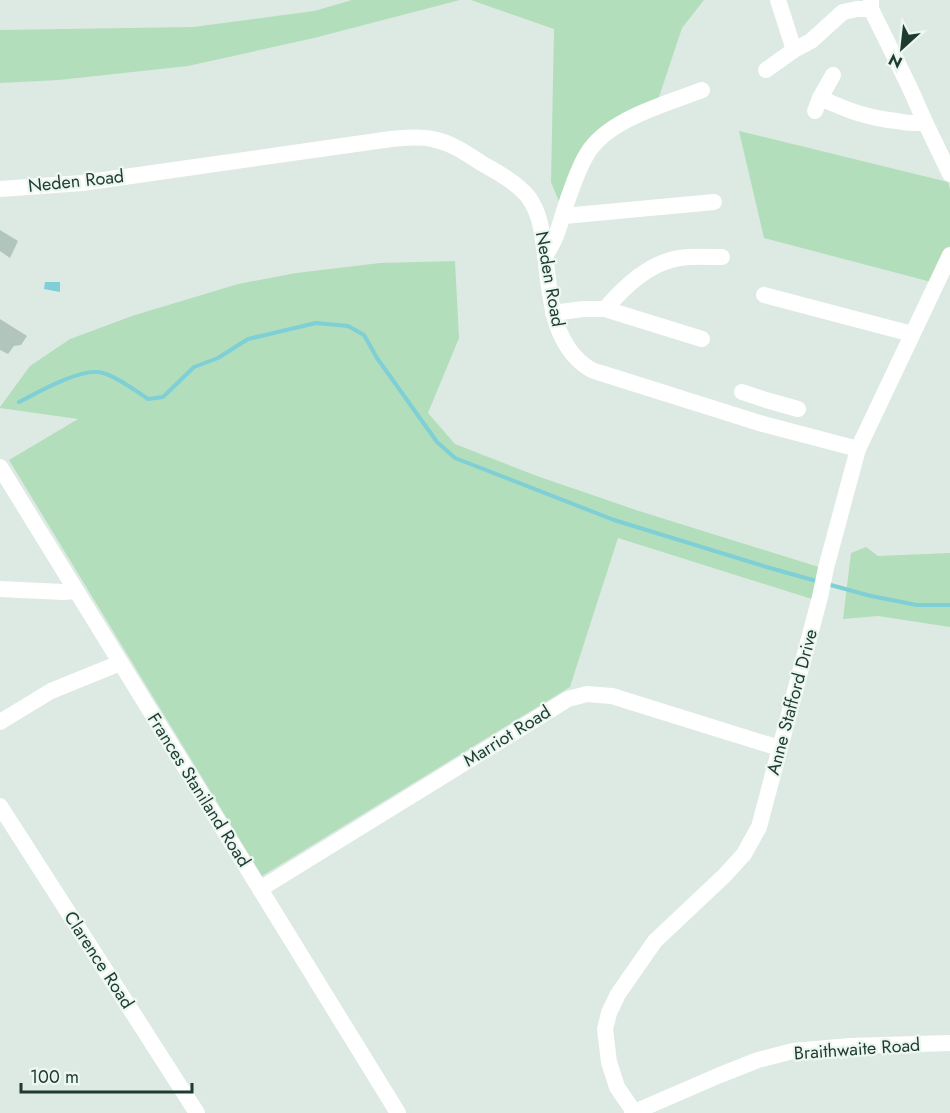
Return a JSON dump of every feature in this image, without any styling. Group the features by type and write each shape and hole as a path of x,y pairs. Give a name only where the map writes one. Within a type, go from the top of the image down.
{"street":[{"path":"778,0 795,50"},
{"path":"766,70 811,41 843,12 871,4 950,174"},
{"path":"833,75 818,105 875,119 916,124 925,122"},
{"path":"545,256 555,240 568,199 586,155 607,131 641,114 702,90"},
{"name":"Neden Road","path":"0,189 82,183 391,139 430,138 442,141 465,153 528,196 542,226 553,313 557,327 563,341 592,370 763,424 858,449"},
{"path":"564,216 714,202"},
{"name":"Anne Stafford Drive","path":"633,1113 617,1087 609,1062 605,1029 609,1013 618,994 655,941 710,890 744,854 759,827 858,449 950,255"},
{"path":"606,309 630,284 652,267 676,259 722,257"},
{"path":"764,295 912,334"},
{"path":"553,313 606,309 702,339"},
{"path":"742,392 798,409"},
{"path":"763,424 766,400"},
{"name":"Frances Staniland Road","path":"0,467 398,1113"},
{"path":"0,589 76,591"},
{"path":"0,722 51,691 120,663"},
{"name":"Marriot Road","path":"260,889 568,699 587,694 612,696 779,748"},
{"name":"Clarence Road","path":"0,806 197,1113"},
{"name":"Braithwaite Road","path":"633,1113 729,1071 758,1060 793,1051 850,1046 950,1043"}],"green space":[{"path":"352,0 460,0 314,38 188,66 59,80 0,83 0,30 193,27 314,11"},
{"path":"471,0 704,0 682,28 657,103 595,150 564,214 551,182 554,29"},
{"path":"739,131 948,182 950,248 935,283 764,238"},
{"path":"455,261 459,338 428,413 455,444 537,476 639,511 822,568 815,600 618,538 570,687 262,876 9,460 78,419 0,407 30,366 70,339 132,316 238,284 296,273 380,263"},
{"path":"866,547 878,556 950,553 950,627 878,616 843,619 851,553"}],"water":[{"path":"45,282 60,282 60,292 44,289"}],"building":[{"path":"0,230 18,241 10,258 0,251"},
{"path":"0,319 27,336 21,345 14,346 8,354 0,350"}],"waterway":[{"path":"19,402 69,378 89,372 104,373 148,399 163,397 194,367 218,358 248,339 316,323 348,326 364,335 377,358 437,442 455,458 614,520 820,582"},
{"path":"827,584 917,605 950,605"}]}
